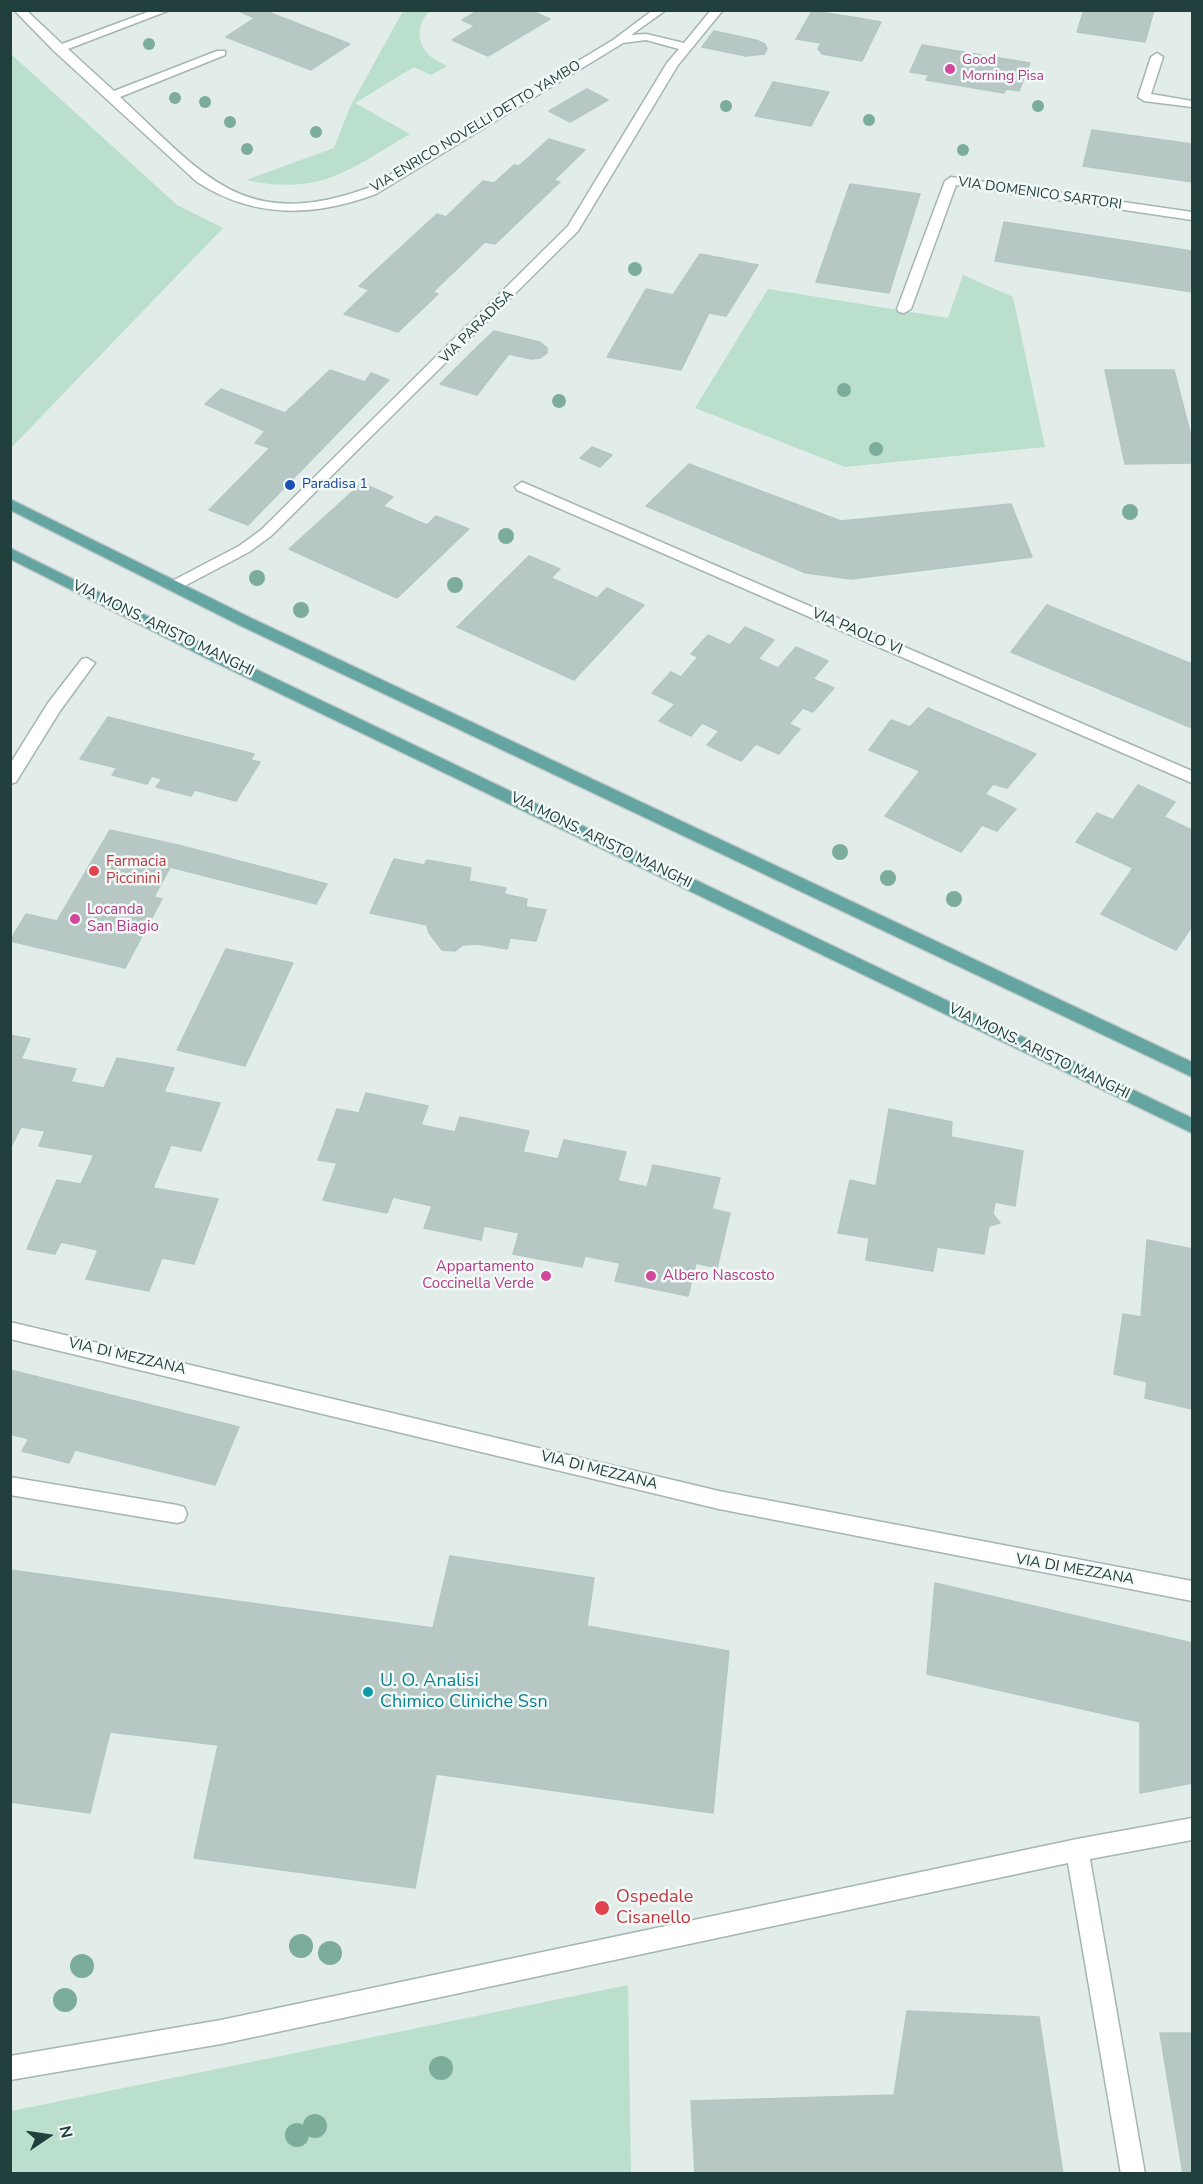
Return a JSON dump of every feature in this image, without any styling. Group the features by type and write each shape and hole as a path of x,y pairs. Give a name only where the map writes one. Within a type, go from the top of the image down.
{"main road":[{"path":"10,504 175,586 1192,1070"},
{"name":"VIA MONS. ARISTO MANGHI","path":"10,553 192,644 1192,1126"}],"street":[{"name":"VIA ENRICO NOVELLI DETTO YAMBO","path":"19,10 58,49 113,96 201,179 219,191 268,207 324,206 354,199 372,191 620,40 637,37 685,47"},
{"path":"58,49 165,10"},
{"name":"VIA ENRICO NOVELLI DETTO YAMBO","path":"608,47 661,10"},
{"name":"VIA PARADISA","path":"175,586 244,549 266,533 542,262 589,207 628,133 685,47 718,10"},
{"path":"113,96 221,53"},
{"path":"1157,57 1144,97 1192,104"},
{"name":"VIA DOMENICO SARTORI","path":"904,309 951,181 1192,216"},
{"name":"VIA PAOLO VI","path":"522,487 1192,777"},
{"path":"10,778 54,707 87,663"},
{"name":"VIA DI MEZZANA","path":"10,1330 718,1500 1192,1591"},
{"path":"10,1486 177,1514"},
{"path":"10,2068 222,2032 1077,1850 1192,1829"},
{"path":"1077,1850 1133,2174"}],"green space":[{"path":"403,11 431,11 420,26 420,39 430,56 447,66 431,75 414,67 355,103 410,134 351,169 315,182 295,185 246,180 334,148 350,107"},
{"path":"11,54 177,205 223,228 11,448"},
{"path":"963,275 1013,297 1045,447 845,467 695,408 768,289 948,318"},
{"path":"628,1985 631,2173 11,2173 11,2111"}],"building":[{"path":"236,10 270,10 268,12 350,44 311,70 226,37 255,18"},
{"path":"479,10 494,13 499,10 530,10 550,19 488,56 452,40 475,26 462,20"},
{"path":"1084,10 1154,10 1145,42 1077,32"},
{"path":"812,11 859,18 845,47 796,39"},
{"path":"859,18 881,22 862,61 822,54 818,49 821,43 845,47"},
{"path":"714,31 756,40 765,44 767,49 764,54 746,56 702,47"},
{"path":"922,45 1030,63 1019,91 1006,89 1004,93 926,80 929,75 910,72"},
{"path":"773,82 829,92 811,126 755,116"},
{"path":"587,89 608,100 570,122 549,111"},
{"path":"1092,130 1192,144 1192,182 1083,166"},
{"path":"549,139 585,150 554,180 560,182 495,244 485,242 433,292 438,294 398,332 344,314 369,290 359,286 437,214 446,217 483,181 494,183 514,165 519,166"},
{"path":"850,184 920,194 889,293 816,282"},
{"path":"1004,222 1192,251 1192,292 995,261"},
{"path":"700,254 758,265 726,316 709,313 681,370 607,357 646,289 673,295"},
{"path":"494,331 540,342 547,348 547,353 540,358 531,359 477,347"},
{"path":"477,347 508,355 477,395 440,384"},
{"path":"330,370 365,382 371,373 389,380 248,525 209,510 270,448 255,443 265,431 205,404 221,389 285,413"},
{"path":"1105,370 1174,370 1192,440 1192,463 1125,464"},
{"path":"592,447 612,455 600,467 580,458"},
{"path":"689,464 841,521 1011,504 1032,557 851,579 806,573 646,506"},
{"path":"362,483 393,497 383,506 427,525 436,516 469,529 397,598 289,549"},
{"path":"529,556 560,569 551,578 597,598 607,588 644,605 574,680 457,627"},
{"path":"1047,605 1192,664 1192,728 1011,652"},
{"path":"745,627 774,640 758,659 778,668 796,647 828,661 813,679 834,688 813,712 803,708 789,724 800,729 779,754 756,744 741,761 707,745 719,731 702,723 691,736 659,721 675,704 652,693 671,672 681,677 698,657 691,654 708,635 730,645"},
{"path":"928,708 1036,754 1007,788 993,784 985,794 1016,809 997,831 982,825 961,852 885,816 920,771 869,750 891,720 910,727"},
{"path":"108,717 254,754 251,760 260,762 236,801 195,790 191,796 156,787 162,779 152,776 147,784 112,775 117,768 80,759"},
{"path":"1138,785 1175,802 1164,817 1192,830 1192,926 1176,950 1101,914 1133,868 1076,842 1097,813 1113,820"},
{"path":"110,830 182,846 154,897 162,899 125,968 10,941 26,914 57,921"},
{"path":"182,846 327,884 316,904 170,867"},
{"path":"394,859 424,865 427,860 471,868 469,881 506,888 504,894 527,899 526,907 546,910 536,941 510,938 507,949 478,944 463,945 455,951 442,950 429,933 427,925 370,913"},
{"path":"226,949 293,963 245,1066 177,1050"},
{"path":"10,1035 30,1039 21,1059 76,1069 71,1082 104,1088 117,1058 174,1068 164,1092 220,1103 201,1151 171,1145 153,1188 218,1199 194,1264 162,1258 149,1291 86,1279 98,1250 61,1242 55,1254 27,1249 57,1180 81,1184 94,1155 39,1146 45,1131 21,1127 10,1149"},
{"path":"366,1093 428,1106 421,1125 455,1132 460,1117 529,1131 523,1152 558,1159 564,1140 626,1152 618,1181 647,1187 653,1165 720,1178 712,1209 730,1213 717,1268 696,1263 688,1296 615,1281 620,1263 585,1256 582,1267 513,1254 519,1233 484,1226 481,1240 424,1228 432,1206 393,1197 387,1213 323,1200 337,1163 318,1160 337,1109 359,1113"},
{"path":"889,1109 952,1122 951,1137 1023,1151 1015,1206 995,1202 993,1214 1000,1223 989,1226 984,1254 937,1247 933,1271 866,1260 869,1238 838,1233 850,1180 876,1186"},
{"path":"1147,1240 1192,1249 1192,1409 1145,1398 1147,1382 1114,1374 1123,1314 1141,1317"},
{"path":"10,1370 239,1427 215,1485 75,1450 69,1463 22,1451 29,1439 10,1434"},
{"name":"U. O. Analisi Chimico Cliniche Ssn","path":"450,1556 594,1578 587,1626 729,1651 713,1813 436,1774 415,1888 194,1858 218,1745 110,1732 90,1813 10,1802 10,1570 433,1628"},
{"path":"935,1583 1192,1643 1192,1783 1140,1793 1140,1722 927,1674"},
{"path":"907,2011 1039,2017 1063,2174 695,2174 691,2101 894,2095"},
{"path":"1160,2033 1192,2033 1192,2174 1183,2174"}],"place":[{"name":"Good Morning Pisa","path":"950,69"},
{"name":"Paradisa 1","path":"290,485"},
{"name":"Farmacia Piccinini","path":"94,871"},
{"name":"Locanda San Biagio","path":"75,919"},
{"name":"Appartamento Coccinella Verde","path":"546,1276"},
{"name":"Albero Nascosto","path":"651,1276"},
{"name":"U. O. Analisi Chimico Cliniche Ssn","path":"368,1692"},
{"name":"Ospedale Cisanello","path":"602,1908"}]}
